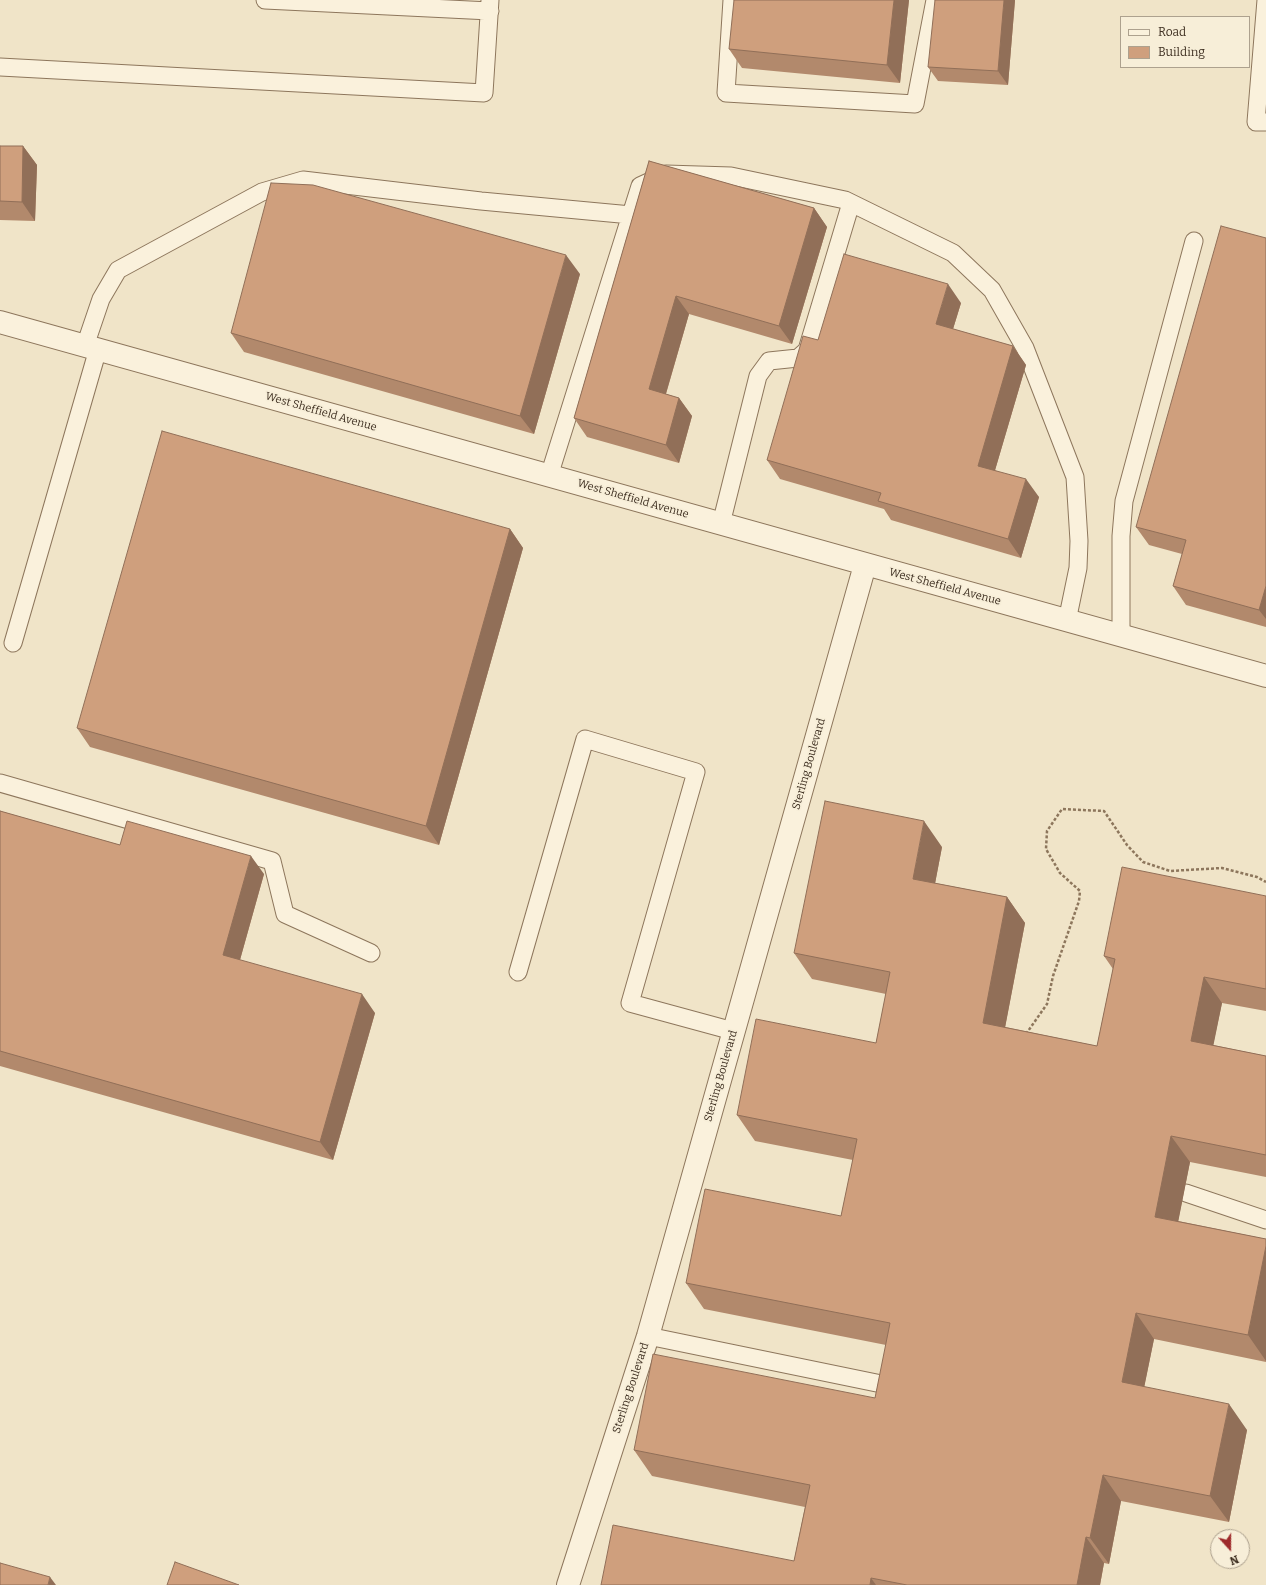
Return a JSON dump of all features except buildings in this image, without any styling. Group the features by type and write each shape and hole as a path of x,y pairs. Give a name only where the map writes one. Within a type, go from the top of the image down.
{"street":[{"name":"West Sheffield Avenue","path":"0,322 1266,676"},
{"name":"Sterling Boulevard","path":"568,1585 648,1336 865,565"}],"lane":[{"path":"0,67 484,92 490,5 265,0"},
{"path":"732,0 726,93 915,104 935,0"},
{"path":"1266,0 1256,122 1266,122"},
{"path":"549,476 640,186 666,174 731,176 845,200 953,253 992,290 1025,348 1075,477 1079,541 1078,568 1067,621"},
{"path":"13,643 92,347 101,299 118,270 262,192 303,180 481,201 631,215"},
{"path":"721,524 758,376 769,361 798,358 807,350 851,203"},
{"path":"1121,636 1121,536 1124,501 1194,241"},
{"path":"518,972 585,739 696,772 630,1003 733,1032"},
{"path":"0,783 272,861 285,914 371,953"},
{"path":"1186,1193 1266,1220"},
{"path":"648,1336 896,1386"}],"path":[{"path":"1024,1037 1047,1004 1053,976 1079,902 1080,891 1060,873 1046,849 1047,831 1062,809 1104,811 1127,845 1143,862 1170,871 1222,868 1257,877 1266,882"}]}
